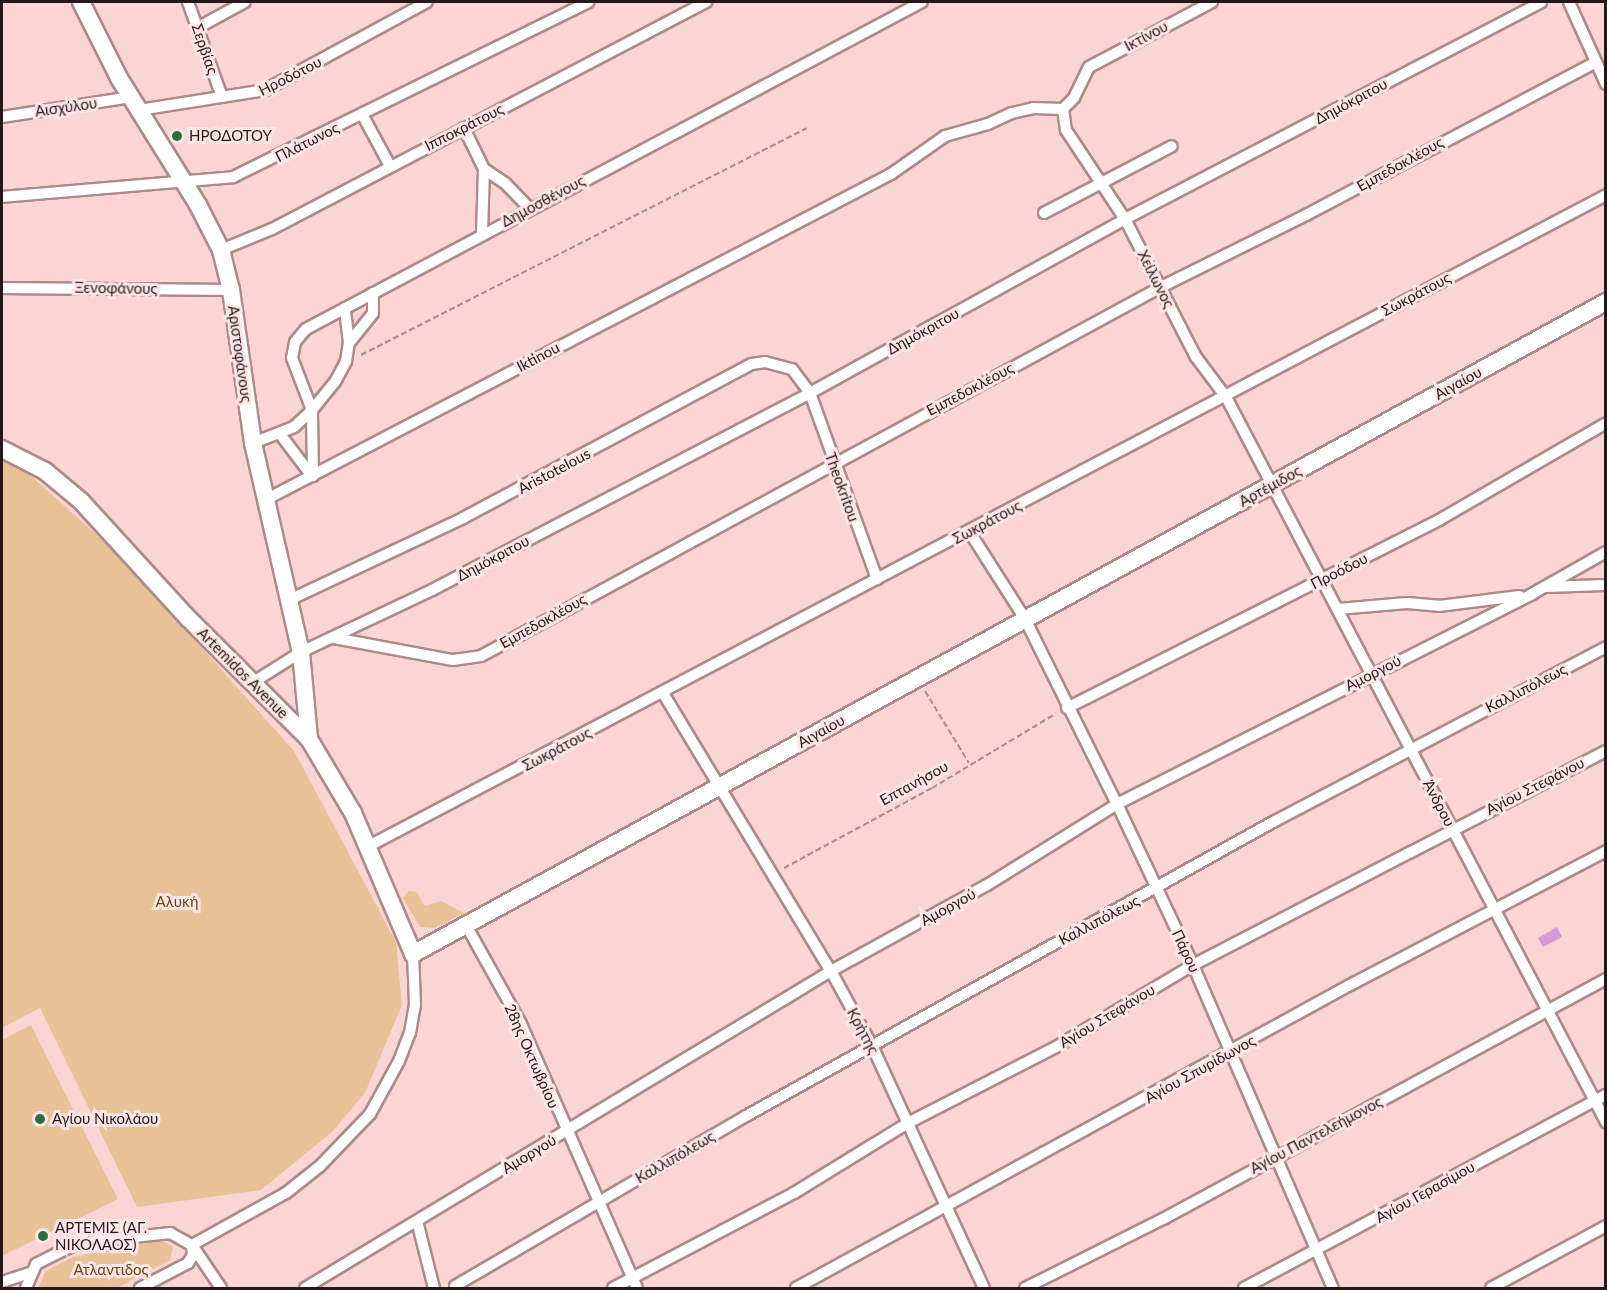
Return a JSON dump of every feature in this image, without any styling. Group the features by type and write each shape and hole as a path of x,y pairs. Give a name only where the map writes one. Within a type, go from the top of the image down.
{"main road":[{"name":"Αριστοφάνους","path":"81,2 135,104 185,184 221,250 231,290 253,443 287,601 301,652 309,739"},
{"name":"Αιγαίου","path":"1310,464 1605,302"},
{"name":"Artemidos Avenue","path":"2,449 45,471 81,501 188,618 309,739 338,783 413,954"},
{"name":"Αρτέμιδος","path":"1229,508 1310,464"},
{"name":"Αιγαίου","path":"413,954 1229,508"}],"street":[{"name":"Σερβίας","path":"188,2 199,27 222,97"},
{"path":"199,27 245,2"},
{"name":"Ηροδότου","path":"135,104 222,97 265,90 427,2"},
{"name":"Πλάτωνος","path":"2,197 185,184 233,177 588,2"},
{"path":"678,2 684,13"},
{"name":"Ιπποκράτους","path":"221,250 272,229 706,2"},
{"name":"Δημοσθένους","path":"312,410 298,376 293,349 306,329 529,208 922,2"},
{"name":"Ικτίνου","path":"1062,109 1074,98 1083,75 1100,60 1212,2"},
{"name":"Δημόκριτου","path":"252,683 301,652 334,638 810,393 1125,219 1541,2"},
{"path":"1569,2 1605,84"},
{"name":"Εμπεδοκλέους","path":"334,638 412,654 474,658 1161,287 1306,215 1596,62"},
{"name":"Αισχύλου","path":"2,117 135,104"},
{"name":"Iktinou","path":"265,500 812,213 891,174 945,136 988,124 1012,112 1033,108 1062,109"},
{"name":"Χείλωνος","path":"1062,109 1070,140 1125,219 1196,357 1226,397 1273,484"},
{"path":"362,114 390,166"},
{"path":"464,128 484,169 482,234"},
{"path":"1044,213 1172,146"},
{"path":"484,169 506,183 529,208"},
{"name":"Σωκράτους","path":"367,847 1226,397 1605,195"},
{"name":"Ξενοφάνους","path":"2,288 231,290"},
{"path":"349,343 373,313 373,293"},
{"path":"253,443 280,434 304,420 342,371 349,343 345,308"},
{"name":"Aristotelous","path":"287,601 511,493 752,364 780,363 792,369 810,393"},
{"name":"Theokritou","path":"810,393 833,464 877,579"},
{"path":"312,410 313,476"},
{"name":"Προόδου","path":"1066,708 1439,520 1605,423"},
{"path":"280,434 313,476"},
{"name":"Άνδρου","path":"1273,484 1605,1122"},
{"name":"Πάρου","path":"969,531 1025,620 1066,708 1118,804 1193,965 1333,1288"},
{"name":"Αμοργού","path":"305,1288 831,971 987,885 1118,804 1371,673 1544,587 1605,552"},
{"path":"1338,609 1407,603 1439,606 1503,599 1544,587 1605,585"},
{"name":"Καλλιπόλεως","path":"453,1287 1410,747 1605,647"},
{"name":"Κρήτης","path":"663,693 831,971 873,1048 943,1207 984,1288"},
{"name":"Αγίου Στεφάνου","path":"613,1288 794,1193 906,1124 1056,1047 1193,965 1452,828 1605,751"},
{"name":"Αγίου Σπυρίδωνος","path":"796,1288 1605,851"},
{"name":"28ης Οκτωβρίου","path":"466,925 521,1024 566,1132 637,1288"},
{"path":"140,1288 188,1263 192,1245 286,1193 320,1166 370,1114 399,1061 410,1033 415,1005 413,954"},
{"name":"Αγίου Παντελεήμονος","path":"1025,1288 1605,979"},
{"name":"Αγίου Γερασίμου","path":"1244,1288 1605,1095"},
{"path":"417,1221 434,1288"},
{"path":"1491,1288 1605,1226"},
{"path":"2,1282 29,1273 52,1254 78,1242 170,1233 192,1245 220,1288"},
{"path":"26,1288 29,1273"}],"path":[{"path":"342,371 388,340 807,128"},
{"path":"918,678 969,764"},
{"name":"Επτανήσου","path":"771,875 932,788 1066,708"}],"green space":[{"name":"Αλυκή","path":"2,459 18,464 120,556 294,751 396,942 402,1005 365,1093 332,1132 261,1190 137,1207 40,1008 2,1028"},
{"path":"409,891 417,892 425,906 441,901 464,913 435,928 420,927 403,898"},
{"name":"Αγίου Νικολάου","path":"31,1025 118,1199 2,1256 2,1040"},
{"name":"Ατλαντιδος","path":"161,1240 173,1247 170,1260 117,1288 38,1288 46,1271 73,1257"}],"shaded area":[{"path":"1557,927 1562,937 1543,947 1538,938"}],"place":[{"name":"ΗΡΟΔΟΤΟΥ","path":"177,136"},
{"name":"Αγίου Νικολάου","path":"40,1119"},
{"name":"ΑΡΤΕΜΙΣ (ΑΓ. ΝΙΚΟΛΑΟΣ)","path":"43,1236"}]}
